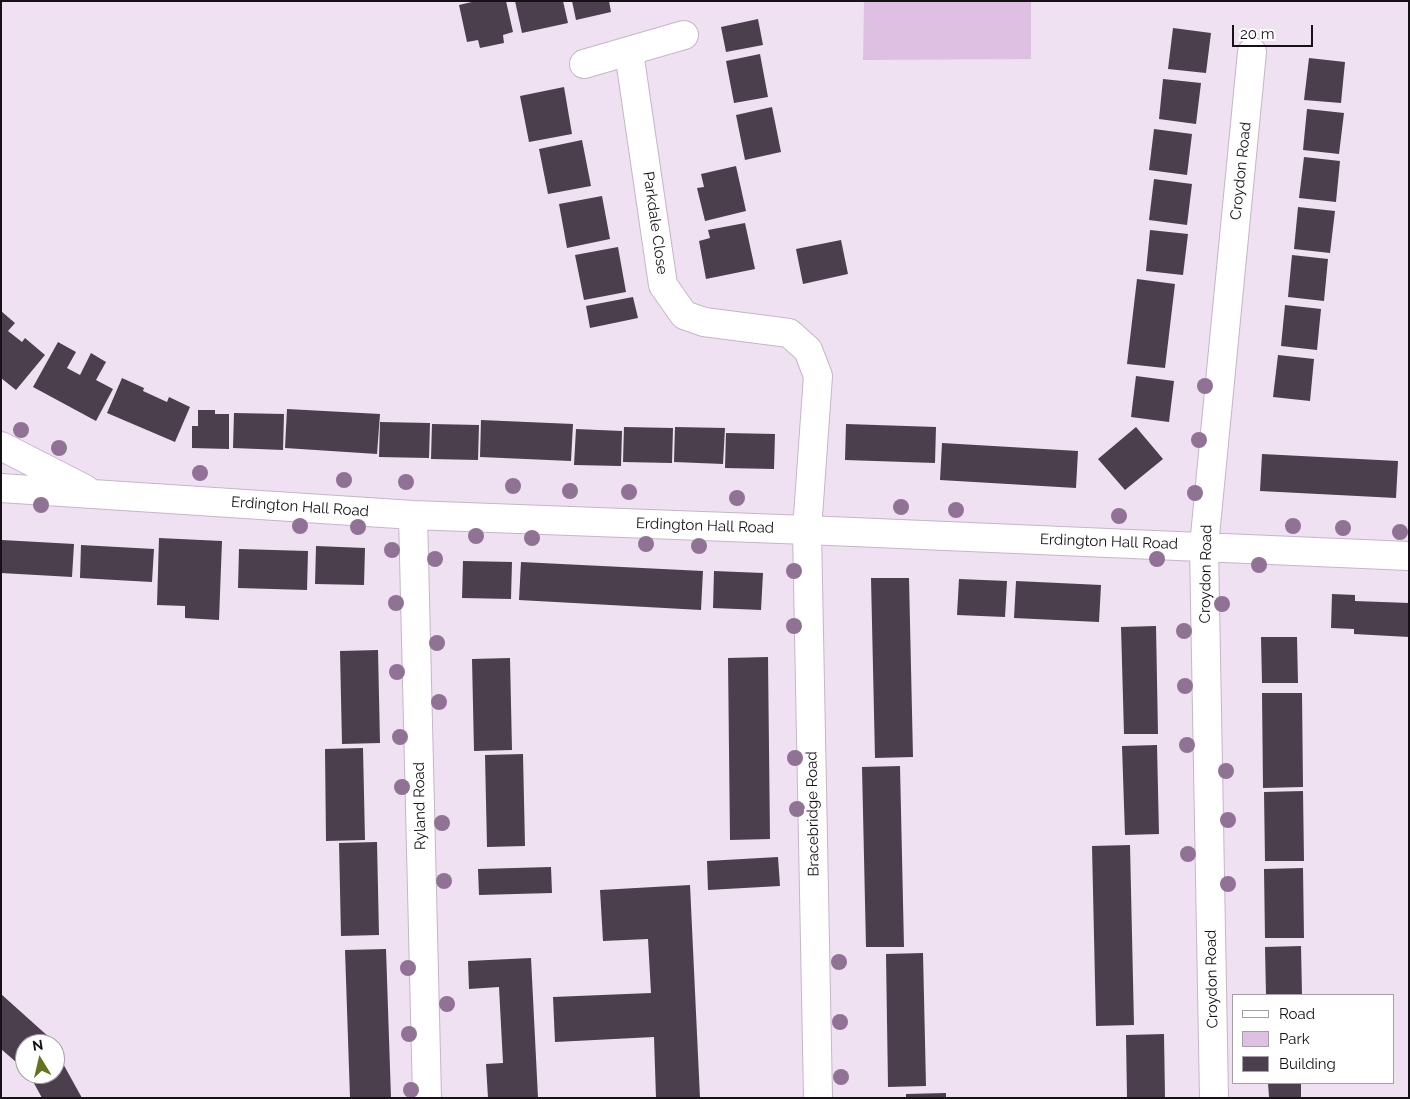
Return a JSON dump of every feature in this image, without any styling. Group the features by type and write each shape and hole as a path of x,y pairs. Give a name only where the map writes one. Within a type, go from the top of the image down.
{"street":[{"path":"584,64 684,35"},
{"name":"Parkdale Close","path":"629,52 663,285 684,315 704,322 790,333 808,350 818,376 807,530"},
{"name":"Croydon Road","path":"1214,1098 1204,546 1252,52"},
{"path":"1,446 93,493"},
{"name":"Erdington Hall Road","path":"1,488 413,515 1204,546 1409,556"},
{"name":"Ryland Road","path":"413,515 427,1098"},
{"name":"Bracebridge Road","path":"807,530 818,1098"}],"green space":[{"path":"864,1 1031,1 1031,59 863,60"}],"building":[{"path":"476,1 506,1 513,32 503,35 504,43 480,48 478,40 467,42 459,5"},
{"path":"515,1 563,1 568,23 522,33"},
{"path":"572,1 609,1 611,12 576,20"},
{"path":"758,19 763,45 726,52 721,27"},
{"path":"1173,28 1211,33 1206,73 1168,69"},
{"path":"760,54 768,97 734,103 726,61"},
{"path":"1309,58 1345,62 1341,103 1304,100"},
{"path":"1163,79 1201,83 1196,124 1159,119"},
{"path":"564,87 572,134 529,142 520,96"},
{"path":"772,107 781,152 745,160 736,115"},
{"path":"1307,109 1344,113 1339,154 1303,150"},
{"path":"1154,129 1192,134 1187,175 1149,170"},
{"path":"582,140 591,186 548,194 539,149"},
{"path":"1304,157 1340,161 1336,202 1299,198"},
{"path":"736,166 746,211 705,221 697,188 704,187 701,174"},
{"path":"1154,179 1192,184 1187,225 1149,220"},
{"path":"602,196 610,239 567,248 559,204"},
{"path":"1298,207 1335,211 1330,253 1294,249"},
{"path":"745,223 755,269 706,279 699,241 710,238 708,230"},
{"path":"1150,230 1188,234 1183,275 1146,271"},
{"path":"841,240 848,274 803,284 796,249"},
{"path":"618,247 626,292 584,300 575,255"},
{"path":"1292,255 1328,259 1324,301 1288,297"},
{"path":"1137,279 1175,284 1165,368 1127,364"},
{"path":"633,297 638,318 590,328 586,306"},
{"path":"1285,305 1321,309 1317,350 1281,346"},
{"path":"1,311 15,323 8,331 22,342 25,338 45,355 16,390 1,378"},
{"path":"58,342 76,352 67,368 80,375 91,353 106,362 96,380 113,389 96,421 33,387"},
{"path":"1278,355 1314,359 1310,401 1273,397"},
{"path":"1136,376 1174,381 1169,422 1131,417"},
{"path":"122,378 144,388 143,391 167,402 169,397 190,407 175,442 107,413"},
{"path":"287,409 380,414 377,454 285,448"},
{"path":"198,410 215,410 215,414 229,414 229,449 192,448 192,426 198,426"},
{"path":"234,413 284,414 283,450 233,448"},
{"path":"481,420 573,424 571,461 480,457"},
{"path":"380,422 430,423 429,458 379,457"},
{"path":"432,424 479,425 478,460 431,459"},
{"path":"846,424 936,427 935,463 845,460"},
{"path":"624,427 673,428 672,463 623,462"},
{"path":"675,427 725,428 723,464 674,462"},
{"path":"1136,427 1163,459 1125,490 1098,459"},
{"path":"576,429 622,431 621,466 574,465"},
{"path":"726,433 775,434 774,469 725,468"},
{"path":"942,443 1078,451 1076,488 940,480"},
{"path":"1262,454 1398,461 1396,498 1260,491"},
{"path":"159,538 222,541 219,620 185,618 185,606 157,605"},
{"path":"2,540 74,544 72,577 1,573"},
{"path":"81,545 154,549 152,582 80,578"},
{"path":"316,546 365,548 364,585 315,584"},
{"path":"239,549 308,551 307,590 238,588"},
{"path":"463,561 512,562 511,599 462,598"},
{"path":"521,562 703,571 701,610 519,600"},
{"path":"714,571 763,573 761,610 713,608"},
{"path":"871,578 909,578 913,757 875,758"},
{"path":"959,579 1007,581 1005,617 957,615"},
{"path":"1016,581 1101,585 1099,622 1014,618"},
{"path":"1332,594 1355,595 1355,601 1409,603 1409,637 1354,634 1354,629 1331,628"},
{"path":"1156,626 1158,734 1124,734 1121,627"},
{"path":"1261,637 1297,637 1298,683 1262,683"},
{"path":"378,650 380,743 342,744 340,651"},
{"path":"768,657 770,839 730,840 728,658"},
{"path":"510,658 512,750 474,751 472,659"},
{"path":"1262,693 1302,693 1303,787 1263,788"},
{"path":"1157,745 1159,834 1125,835 1122,746"},
{"path":"363,748 365,840 326,841 325,749"},
{"path":"523,754 525,846 487,847 485,755"},
{"path":"900,766 904,947 866,947 862,767"},
{"path":"1303,791 1304,861 1265,861 1264,792"},
{"path":"377,842 379,935 341,936 339,843"},
{"path":"1130,845 1134,1025 1096,1026 1092,846"},
{"path":"778,857 780,886 708,890 707,861"},
{"path":"551,867 552,893 479,895 478,869"},
{"path":"1303,868 1304,938 1265,938 1264,869"},
{"path":"690,885 700,1098 656,1098 654,1037 555,1042 553,997 651,993 648,939 603,941 600,890"},
{"path":"1301,946 1302,994 1266,994 1265,947"},
{"path":"386,949 391,1098 350,1098 345,950"},
{"path":"923,953 926,1086 888,1087 886,954"},
{"path":"531,958 538,1098 488,1098 486,1064 503,1063 499,987 469,989 468,961"},
{"path":"1,994 46,1034 15,1034 15,1061 1,1049"},
{"path":"1164,1034 1165,1098 1127,1098 1126,1035"},
{"path":"65,1067 82,1098 42,1098 34,1084 65,1084"},
{"path":"1268,1084 1301,1084 1301,1097 1269,1097"},
{"path":"946,1093 946,1098 906,1098 906,1094"}]}
